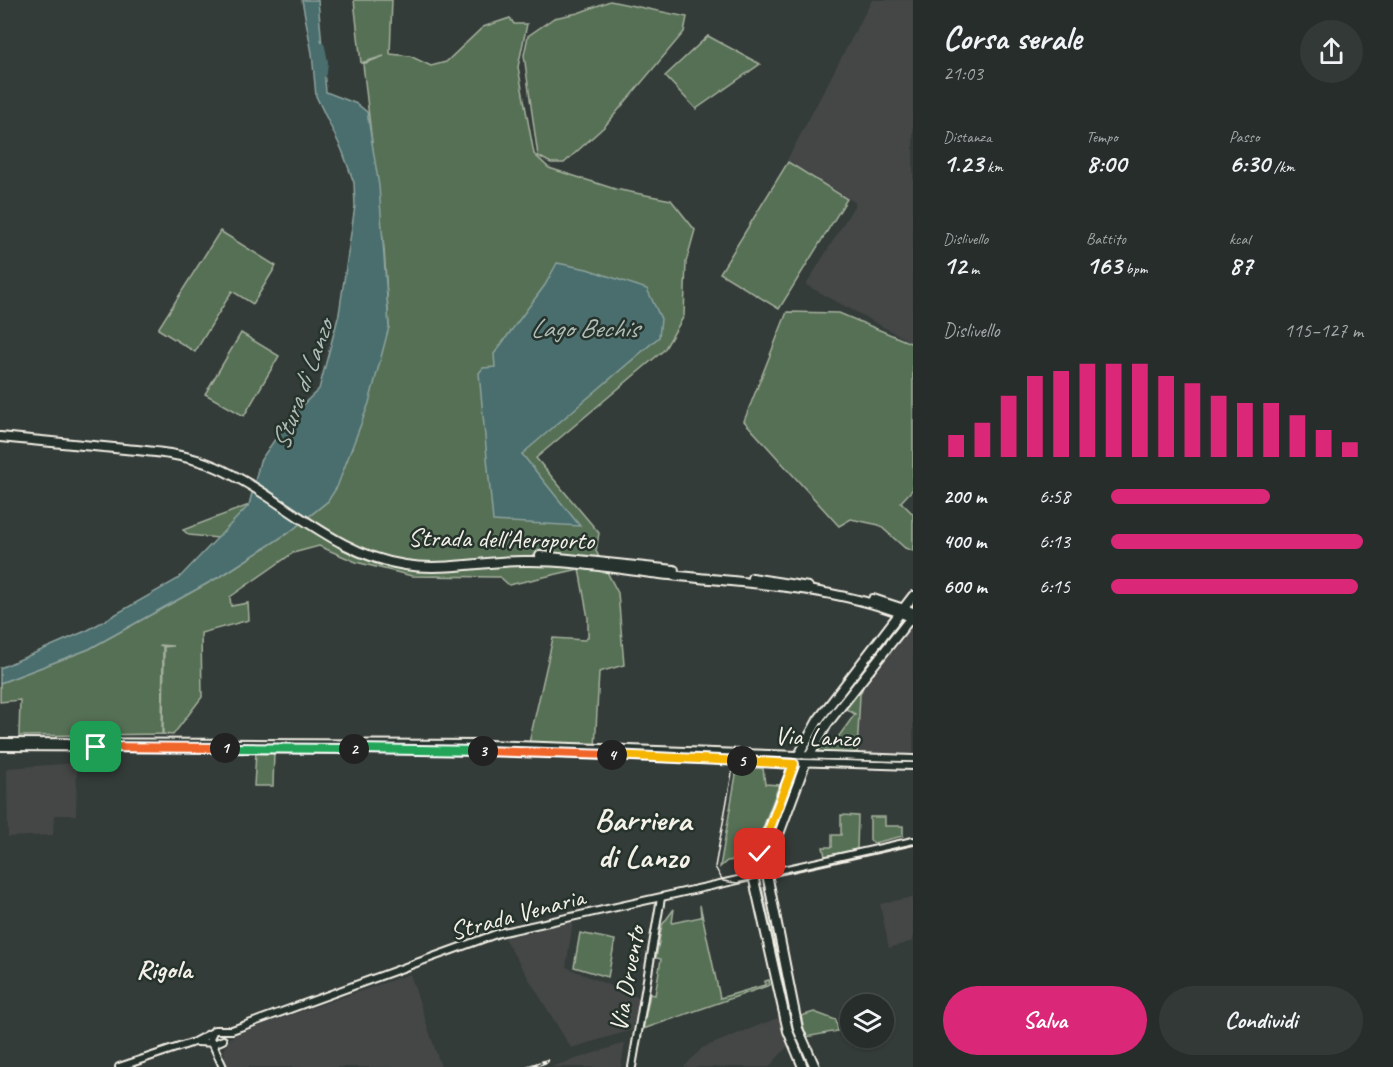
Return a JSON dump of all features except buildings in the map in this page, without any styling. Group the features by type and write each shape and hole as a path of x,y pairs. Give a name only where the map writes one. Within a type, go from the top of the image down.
{"main road":[{"name":"Strada dell'Aeroporto","path":"0,432 148,448 183,456 218,468 327,530 377,554 407,560 524,556 571,558 779,582 880,602 913,616"},
{"name":"Strada dell'Aeroporto","path":"0,437 148,448"},
{"path":"803,1067 788,1031 754,878 754,869 796,760 818,720 913,596"},
{"path":"815,1067 799,1034 766,869 807,761 827,724 913,616"}],"street":[{"name":"Via Lanzo","path":"0,742 487,744 720,753 807,761 913,766"},
{"name":"Via Lanzo","path":"0,747 410,749 730,760 796,760"},
{"name":"Via Lanzo","path":"807,761 913,759"},
{"name":"Strada Venaria","path":"232,1030 375,980 499,933 913,842"},
{"path":"658,914 673,896"},
{"name":"Via Druento","path":"632,1067 661,898"},
{"path":"119,1067 194,1042 211,1034 214,1030 232,1030"},
{"path":"194,1042 219,1043 232,1030"},
{"path":"219,1054 223,1040 221,1031"},
{"path":"211,1034 223,1067"}],"shaded area":[{"path":"872,0 913,0 913,343 806,285 856,203 787,160"},
{"path":"913,624 913,754 818,752 821,747 831,747 855,714 846,709"},
{"path":"77,763 76,815 54,815 53,835 8,837 7,768"},
{"path":"913,897 913,941 889,948 880,904"},
{"path":"573,922 566,967 639,998 632,1030 571,1048 504,938"},
{"path":"410,974 441,1067 227,1067 224,1051 230,1038 239,1033"},
{"path":"780,1017 788,1046 769,1067 684,1067 702,1048"},
{"path":"625,1043 621,1067 551,1067"}],"green space":[{"path":"354,0 392,0 390,54 410,56 431,66 446,62 483,27 510,18 514,24 527,24 518,67 534,154 549,168 615,189 671,200 695,230 686,262 684,316 664,350 536,458 599,533 596,551 618,593 624,665 599,672 595,749 529,743 553,638 585,640 588,637 588,618 579,569 509,585 500,577 412,576 356,562 319,546 293,553 230,597 231,606 248,603 249,620 201,633 202,697 173,735 163,734 164,647 173,646 159,645 163,646 162,734 19,736 20,700 0,702 0,683 89,649 226,573 291,531 328,501 389,327 384,249 363,64 384,56 361,63"},
{"path":"610,1 687,17 684,32 605,126 564,163 551,163 538,156 524,55 528,36 554,18 578,13"},
{"path":"708,36 760,64 696,109 665,76"},
{"path":"788,162 847,199 779,309 720,273"},
{"path":"220,231 276,266 253,304 232,291 195,352 158,329"},
{"path":"787,312 839,313 913,344 913,489 901,502 913,514 913,551 905,548 879,525 851,519 839,526 744,421"},
{"path":"241,333 279,356 244,416 205,394"},
{"path":"249,505 252,506 218,538 189,535 183,530"},
{"path":"863,687 860,695 857,753 818,752 821,747 831,747 855,714 846,709"},
{"path":"274,751 273,786 254,786 256,752"},
{"path":"795,767 798,770 762,869 758,870"},
{"path":"763,768 765,784 779,785 746,872 743,859 727,861 720,867 737,769"},
{"path":"841,815 858,816 857,849 825,856 823,847 832,847 832,835 841,835"},
{"path":"870,817 885,817 885,826 903,826 903,836 874,843 870,840"},
{"path":"762,888 788,1002 783,1003 759,889"},
{"path":"700,905 720,998 765,985 765,981 769,980 770,985 643,1029 650,994 655,995 661,959 656,958 662,925 674,909 672,923 701,917"},
{"path":"580,933 615,940 608,977 574,967"},
{"path":"814,1012 836,1020 838,1031 806,1037 801,1016"}],"water":[{"path":"302,0 318,0 326,92 357,104 367,112 379,186 389,327 369,403 337,487 328,501 291,531 226,573 89,649 0,683 0,668 88,630 178,579 249,505 260,461 291,416 319,389 339,314 355,206 354,183 342,150 316,96 312,53"},
{"name":"Lago Bechis","path":"557,263 587,269 647,289 661,319 659,337 522,454 580,526 493,521 479,373 483,368 495,367 494,354 545,285"}],"waterway":[{"name":"Stura di Lanzo","path":"321,47 324,62 323,73"}],"tram line":[{"path":"913,762 752,758 742,760 732,773 715,867 723,881 737,883 913,844"}],"railway":[{"path":"529,1067 547,1061"}],"district":[{"name":"Barriera di Lanzo","path":"643,838"},
{"name":"Rigola","path":"164,969"}],"route":[{"path":"96,747 410,749 794,764 760,854"}]}
